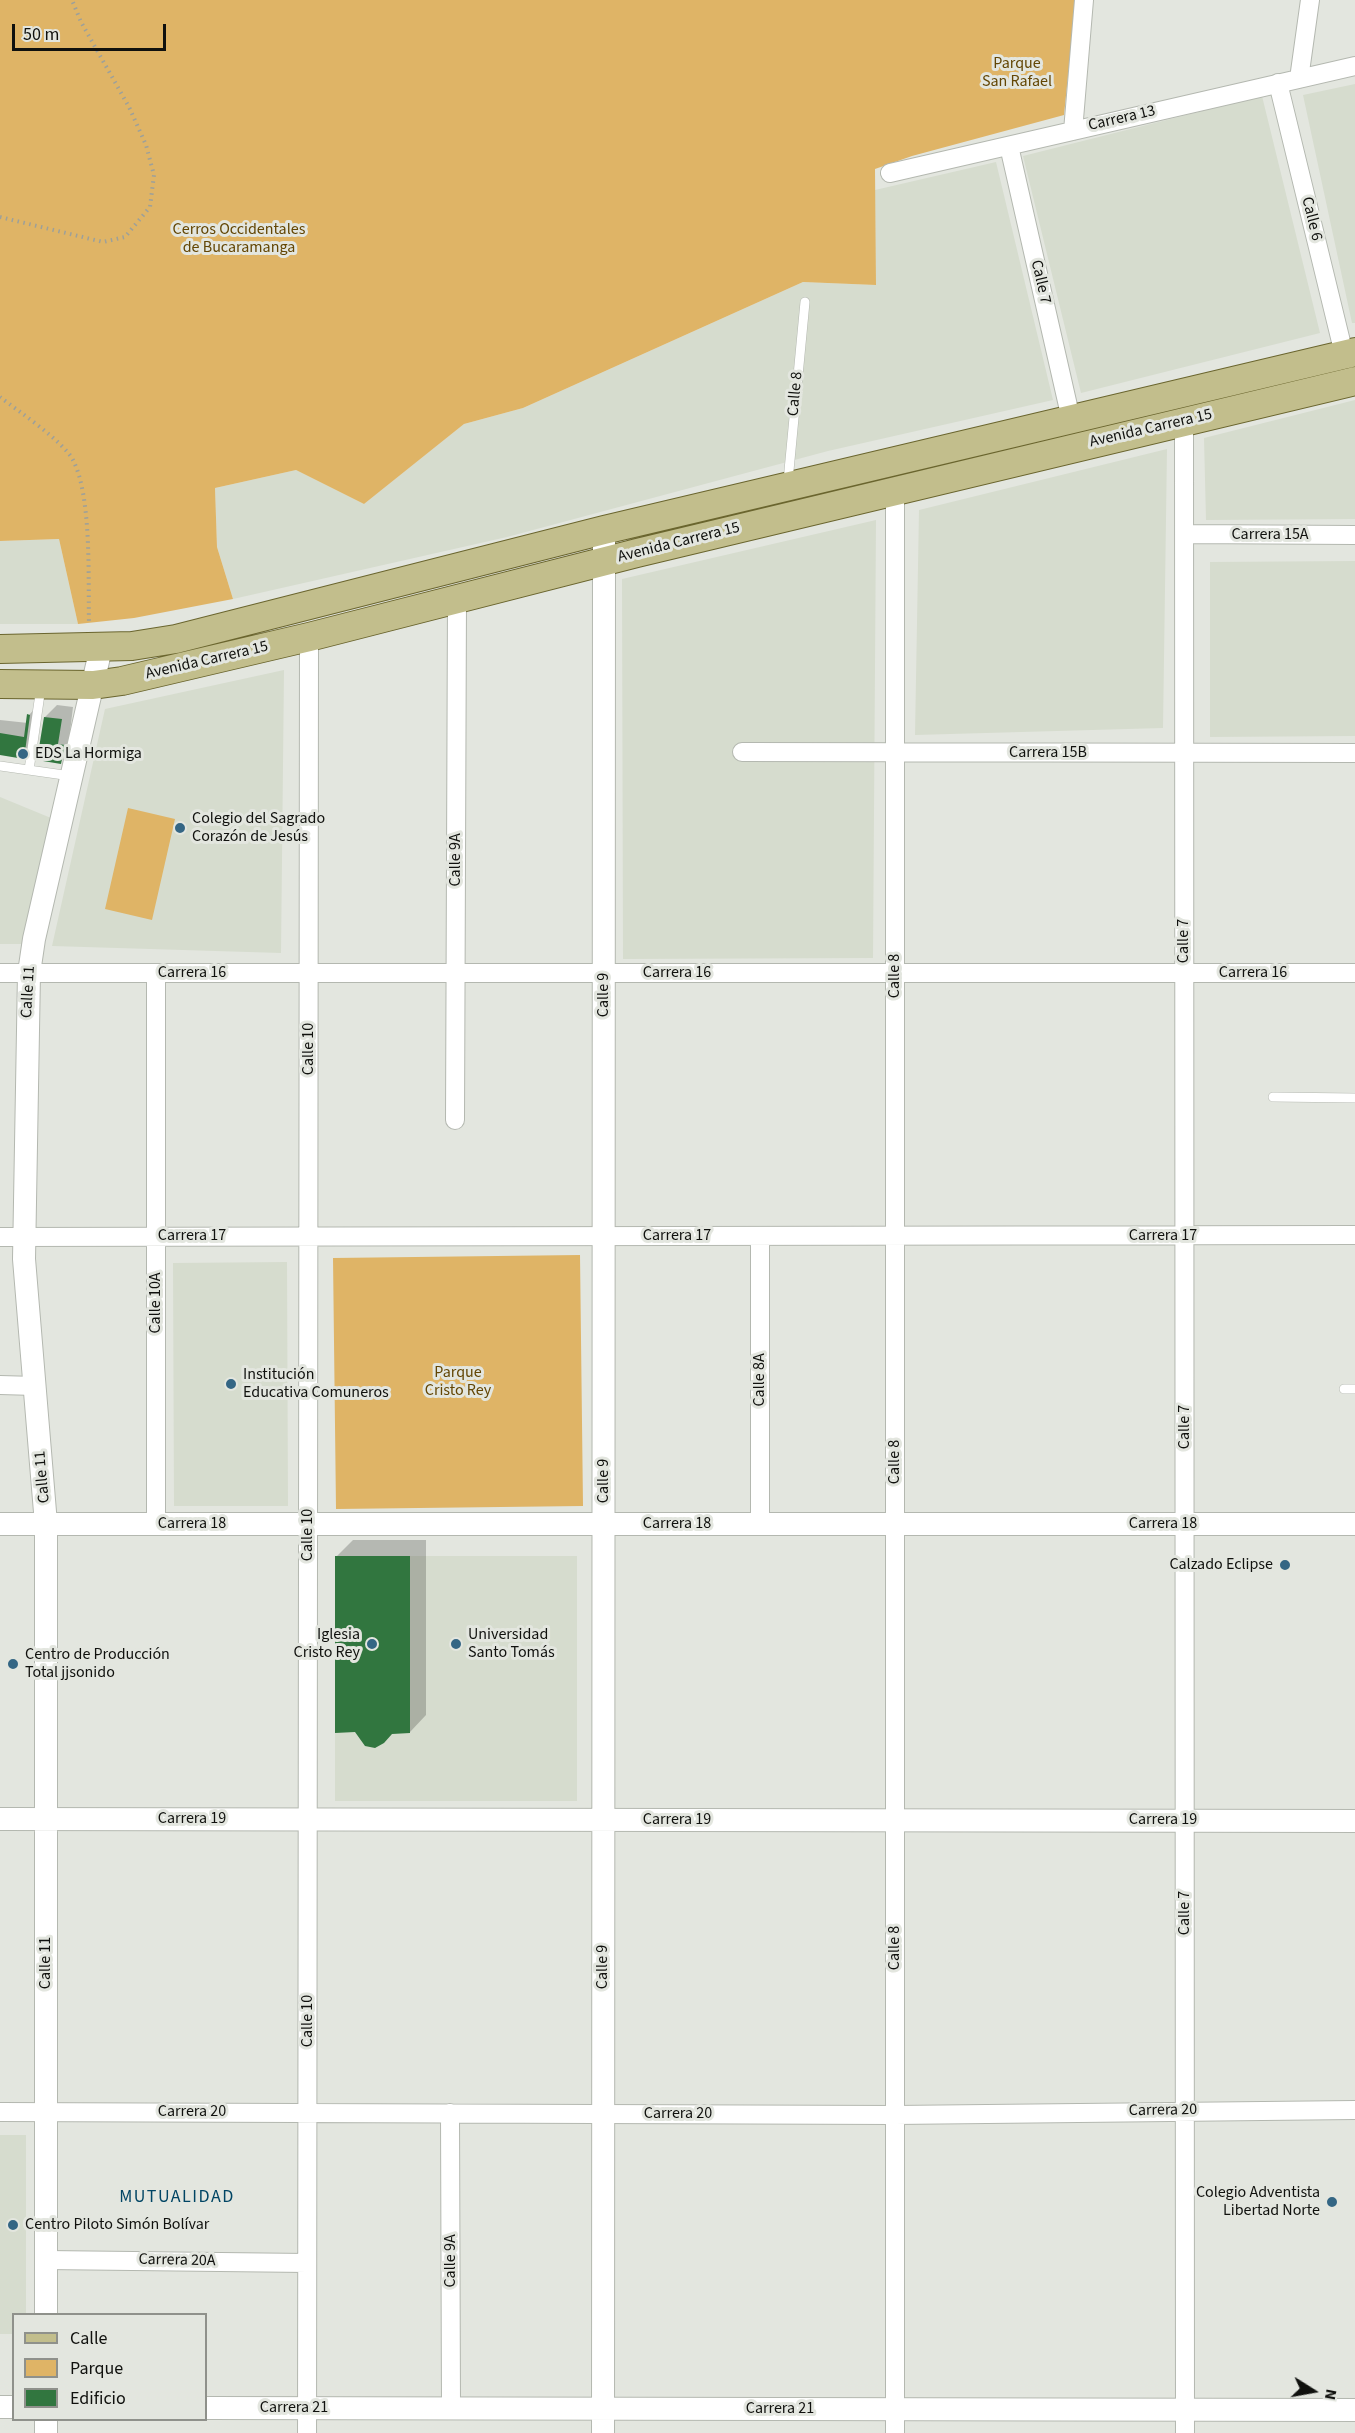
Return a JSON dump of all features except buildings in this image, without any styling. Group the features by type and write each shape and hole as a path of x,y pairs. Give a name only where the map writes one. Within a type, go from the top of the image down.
{"main road":[{"name":"Avenida Carrera 15","path":"0,649 94,648 150,644 207,632 604,530 1350,353"},
{"name":"Avenida Carrera 15","path":"0,684 93,685 122,681 309,637 604,561 1355,381"}],"street":[{"path":"1073,131 1084,0"},
{"path":"1299,79 1310,0"},
{"name":"Carrera 13","path":"890,173 1355,66"},
{"name":"Calle 6","path":"1278,83 1350,353"},
{"name":"Calle 7","path":"1009,146 1071,419"},
{"name":"Calle 7","path":"1184,422 1185,2433"},
{"name":"Calle 8","path":"895,2433 896,491"},
{"name":"Calle 9","path":"603,2433 604,530"},
{"name":"Carrera 15A","path":"1184,534 1355,535"},
{"name":"Calle 9A","path":"455,1119 457,600"},
{"name":"Calle 10","path":"307,2433 309,637"},
{"name":"Calle 11","path":"46,2313 46,1524 23,1237 28,973 93,685 94,648"},
{"name":"Carrera 15B","path":"742,752 1355,753"},
{"name":"Carrera 16","path":"0,973 1355,973"},
{"name":"Calle 10A","path":"156,973 156,1524"},
{"name":"Carrera 17","path":"0,1236 1355,1235"},
{"name":"Calle 8A","path":"760,1236 760,1524"},
{"path":"0,1385 35,1386"},
{"name":"Carrera 18","path":"0,1524 1355,1524"},
{"name":"Carrera 19","path":"0,1819 1355,1821"},
{"name":"Carrera 20","path":"0,2112 895,2115 1355,2110"},
{"name":"Calle 9A","path":"450,2113 451,2408"},
{"name":"Carrera 20A","path":"46,2260 307,2263"},
{"name":"Carrera 21","path":"207,2408 1355,2410"}],"lane":[{"name":"Calle 8","path":"787,486 805,302"},
{"path":"29,770 42,684"},
{"path":"0,766 71,776"},
{"path":"1273,1097 1355,1098"},
{"path":"1344,1389 1355,1389"}],"path":[{"path":"0,217 104,242 125,237 150,207 154,175 146,145 129,107 81,22 72,0"},
{"path":"0,397 45,431 73,459 84,499 89,622 94,648"}],"shaded area":[{"path":"1355,84 1355,323 1352,323 1303,95"},
{"path":"1262,96 1320,333 1081,393 1023,156"},
{"path":"996,162 1053,400 828,451 507,537 233,599 217,547 215,488 296,470 364,504 464,424 523,408 803,282 876,285 875,190"},
{"path":"1355,400 1355,519 1206,520 1204,438"},
{"path":"1167,449 1163,728 915,735 919,510"},
{"path":"876,520 873,958 623,959 622,579"},
{"path":"59,539 78,624 0,624 0,541"},
{"path":"1355,561 1355,736 1210,737 1210,562"},
{"name":"Colegio del Sagrado Corazón de Jesús","path":"284,670 281,953 52,946 105,709"},
{"path":"0,797 51,818 22,944 0,944"},
{"name":"Institución Educativa Comuneros","path":"287,1262 288,1506 174,1506 173,1263"},
{"name":"Universidad Santo Tomás","path":"335,1556 577,1556 577,1801 335,1801"},
{"name":"Centro Piloto Simón Bolívar","path":"0,2135 26,2135 26,2313 12,2313 12,2334 0,2334"}],"green space":[{"name":"Cerros Occidentales de Bucaramanga","path":"0,0 1076,0 1064,115 912,156 875,169 876,285 803,282 523,408 464,424 364,504 296,470 215,488 217,547 233,599 134,618 78,624 59,539 0,541"},
{"path":"128,808 175,819 152,920 105,909"},
{"name":"Parque Cristo Rey","path":"580,1255 583,1506 336,1509 333,1258"}],"place":[{"name":"EDS La Hormiga","path":"23,754"},
{"name":"Colegio del Sagrado Corazón de Jesús","path":"180,828"},
{"name":"Institución Educativa Comuneros","path":"231,1384"},
{"name":"Calzado Eclipse","path":"1285,1565"},
{"name":"Iglesia Cristo Rey","path":"372,1644"},
{"name":"Universidad Santo Tomás","path":"456,1644"},
{"name":"Centro de Producción Total jjsonido","path":"13,1664"},
{"name":"Colegio Adventista Libertad Norte","path":"1332,2202"},
{"name":"Centro Piloto Simón Bolívar","path":"13,2225"}],"district":[{"name":"MUTUALIDAD","path":"177,2198"}],"park label":[{"name":"Parque San Rafael","path":"1017,73"}]}
